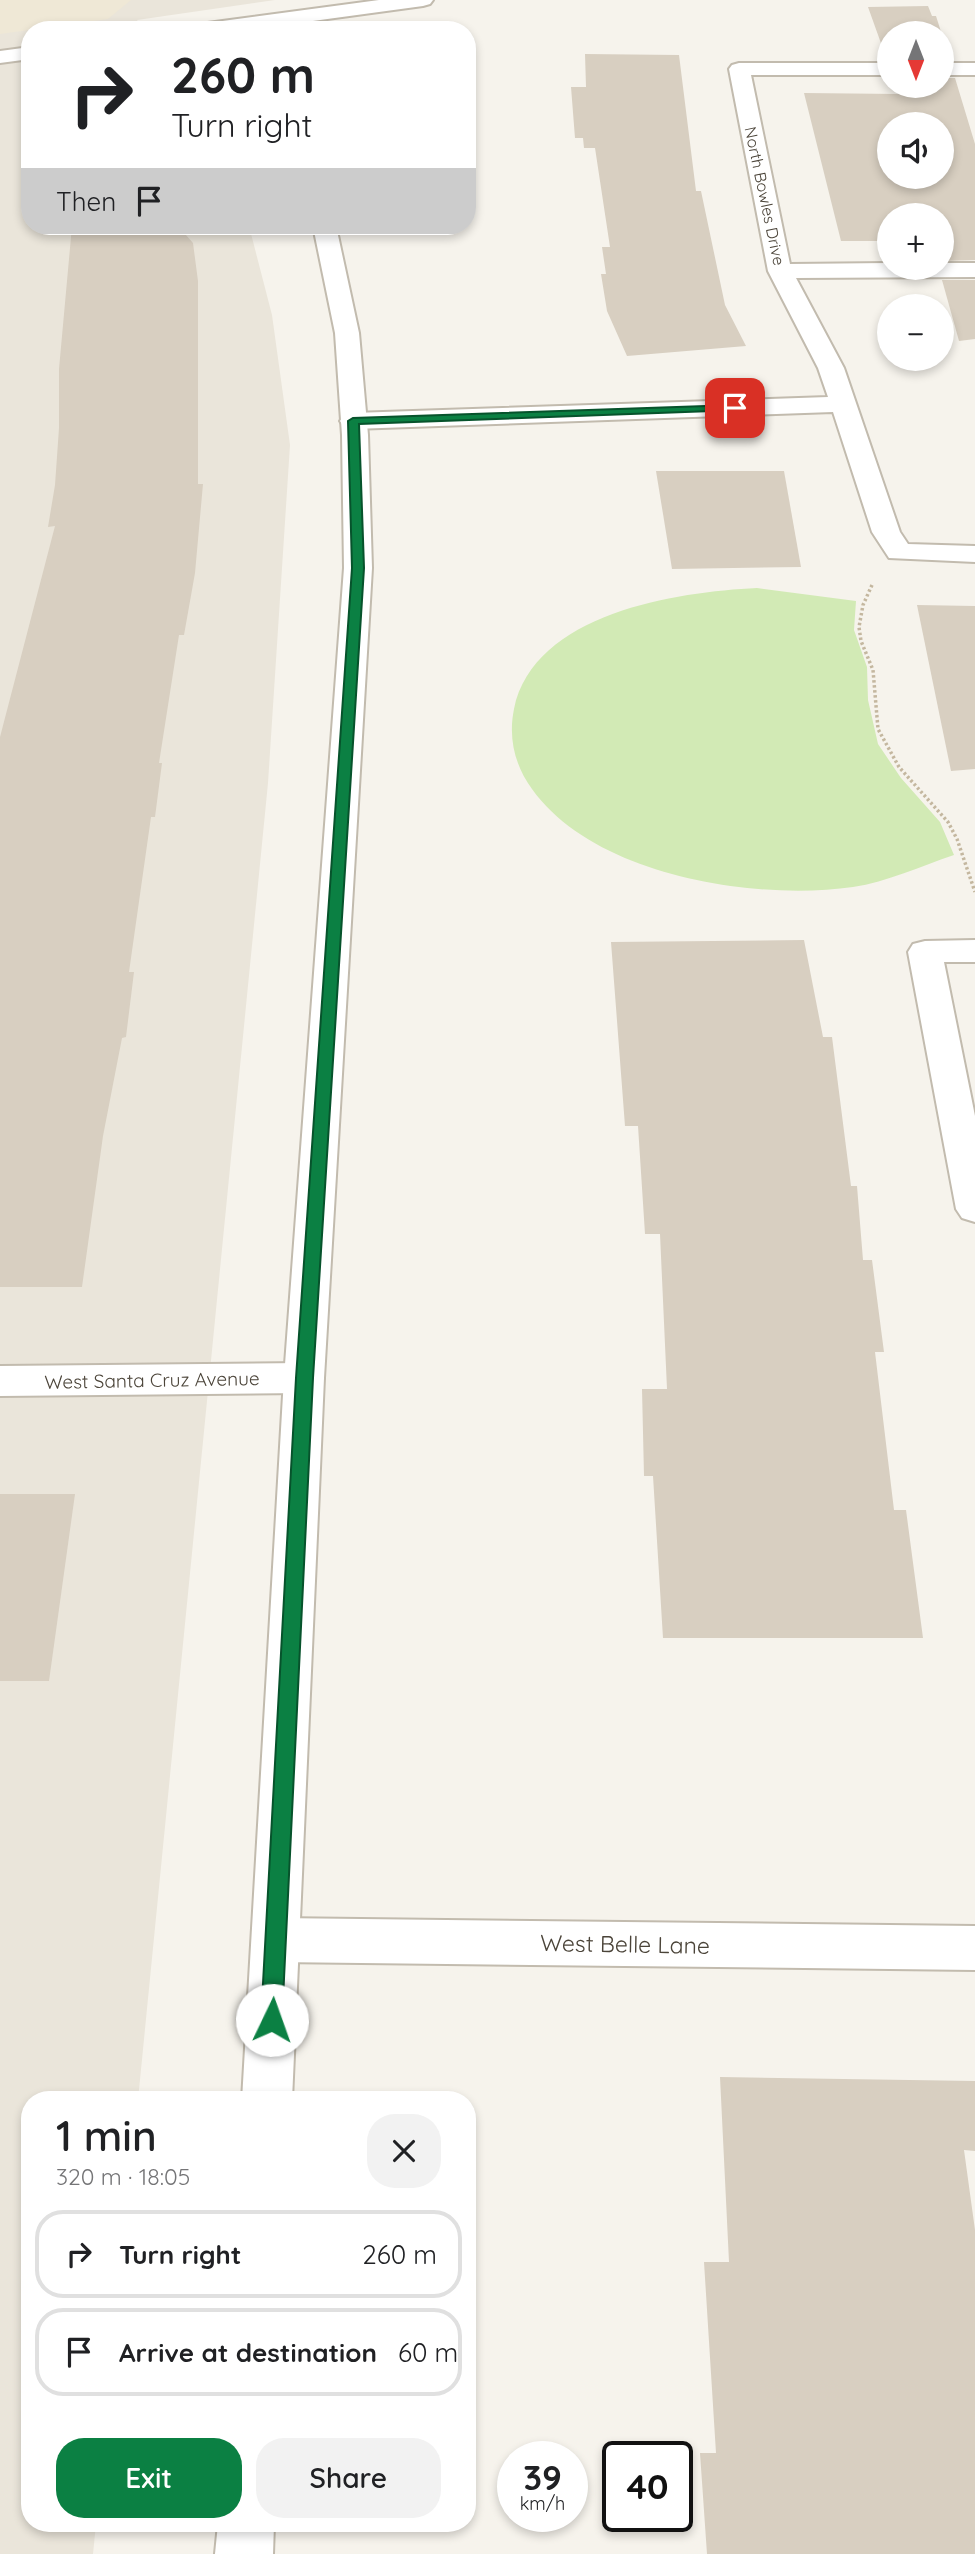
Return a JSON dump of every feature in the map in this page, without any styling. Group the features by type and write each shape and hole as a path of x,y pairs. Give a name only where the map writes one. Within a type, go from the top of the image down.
{"street":[{"path":"281,21 418,1"},
{"path":"219,9 228,21"},
{"path":"0,57 21,54"},
{"name":"North Bowles Drive","path":"877,69 739,69 780,271 831,368 886,532 899,552"},
{"path":"954,69 975,69"},
{"path":"268,2091 304,1378 358,568 347,332 326,235"},
{"path":"780,271 975,270"},
{"path":"353,421 844,404"},
{"path":"899,552 915,555 975,554"},
{"path":"975,951 925,951 975,1209"},
{"name":"West Santa Cruz Avenue","path":"0,1381 304,1378"},
{"name":"West Belle Lane","path":"276,1940 975,1948"},
{"path":"244,2554 245,2532"}],"path":[{"path":"899,552 871,587 859,622 860,638 873,668 873,694 878,727 884,746 897,764 948,823 959,845 975,892"}],"shaded area":[{"path":"0,0 275,0 138,21 21,21 21,235 251,235 272,315 290,445 268,783 139,2091 21,2091 21,2532 95,2532 93,2554 0,2554"},
{"path":"0,0 131,0 108,19 21,21 21,31 0,34"}],"green space":[{"path":"757,588 856,601 854,630 867,667 868,700 878,744 901,778 940,822 954,855 891,878 853,887 770,890 725,885 679,876 635,862 595,843 560,819 532,789 521,771 514,751 512,720 527,676 549,650 578,630 613,614 688,595"}],"building":[{"path":"928,6 937,21 877,21 877,32 868,7"},
{"path":"585,54 679,55 696,191 701,191 725,305 746,346 627,356 607,311 601,274 606,274 602,247 610,247 595,148 584,148 583,138 575,138 571,87 586,87"},
{"path":"955,78 975,144 975,260 954,261 954,203 877,203 877,241 841,241 804,93 877,94 877,98 954,98"},
{"path":"71,235 186,235 193,243 198,281 198,484 203,484 195,573 184,635 179,635 159,763 162,763 155,817 151,817 129,972 134,972 126,1037 122,1038 103,1136 82,1287 0,1287 0,737 55,526 48,527 55,485 59,428 59,369"},
{"path":"942,280 975,280 975,339 959,341 954,323 954,294 946,294"},
{"path":"656,471 784,471 801,567 672,569"},
{"path":"917,605 975,606 975,769 951,771"},
{"path":"804,940 823,1037 832,1037 851,1186 857,1186 863,1260 872,1260 884,1352 875,1352 894,1510 906,1510 923,1638 663,1638 653,1476 644,1476 642,1389 667,1389 660,1234 645,1234 638,1126 625,1126 611,942"},
{"path":"0,1494 75,1494 49,1681 0,1681"},
{"path":"720,2077 975,2081 975,2151 964,2150 975,2230 975,2554 707,2554 700,2453 716,2453 704,2262 729,2262"}],"route":[{"path":"272,2020 304,1378 358,568 353,421 735,408"}]}
